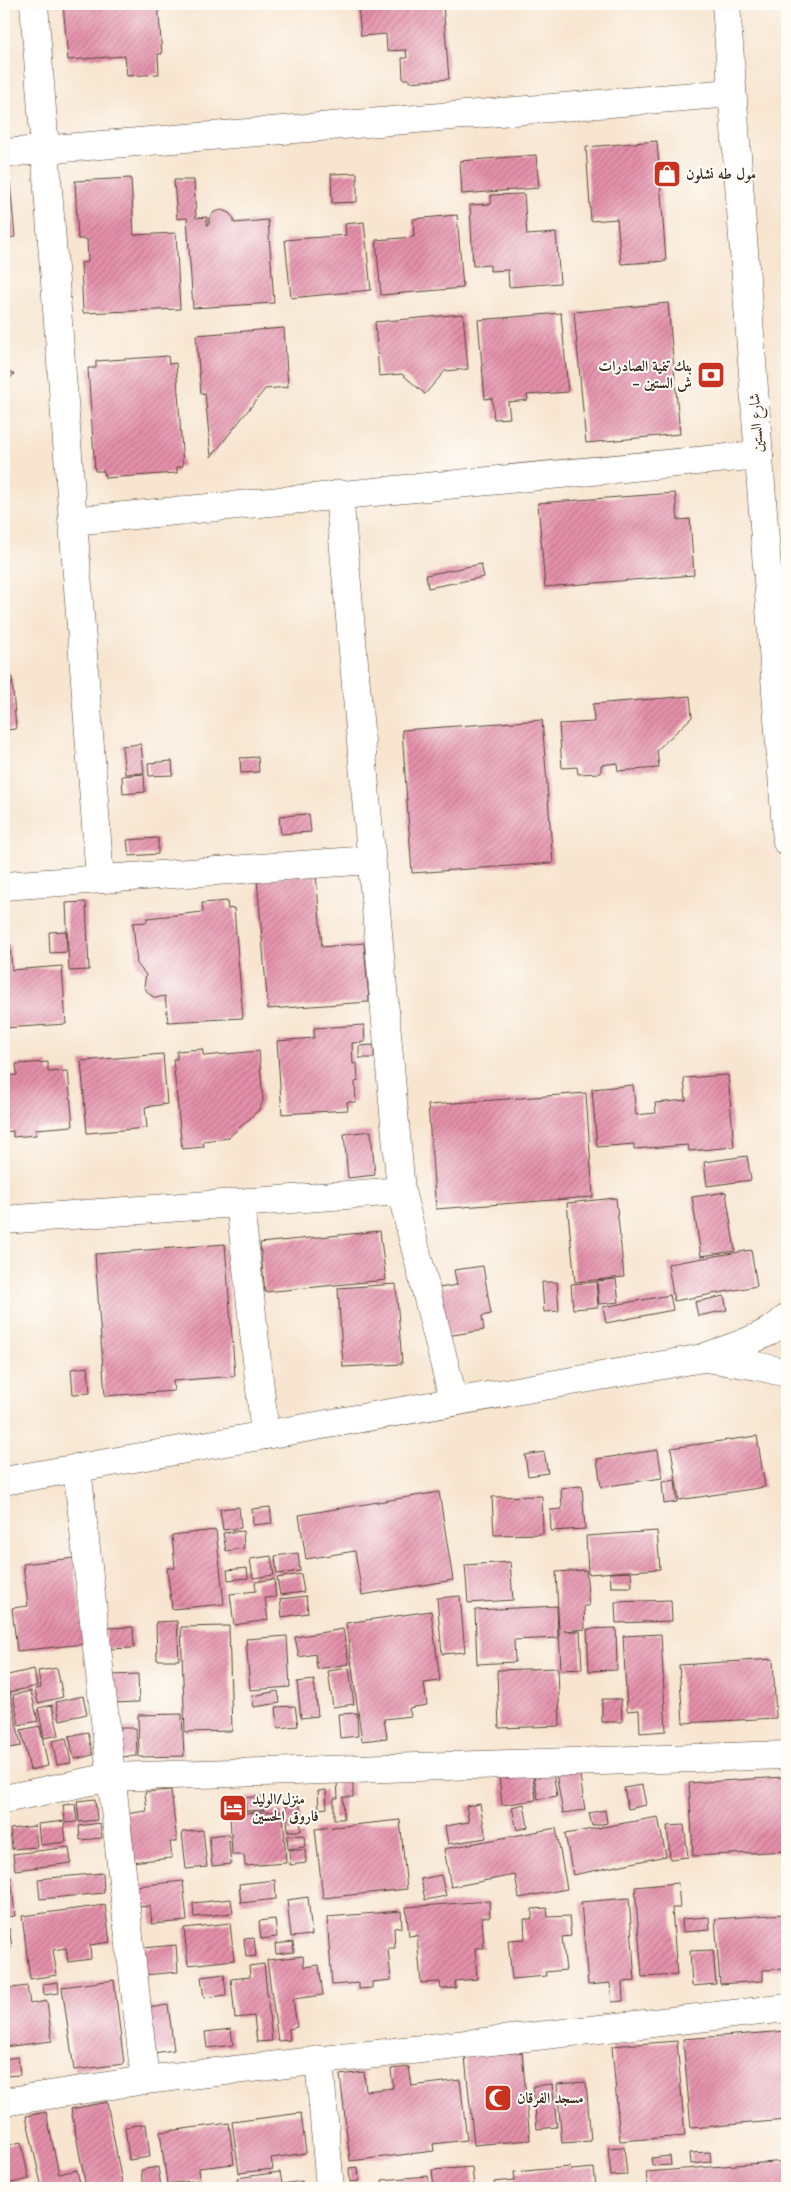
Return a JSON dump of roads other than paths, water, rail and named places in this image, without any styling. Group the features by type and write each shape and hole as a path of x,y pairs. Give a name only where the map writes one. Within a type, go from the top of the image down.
{"street":[{"path":"34,4 43,150 100,879"},
{"name":"شارع الستين","path":"726,4 787,842"},
{"path":"4,153 732,93"},
{"path":"72,521 759,454"},
{"path":"340,494 370,860 401,1191 454,1402"},
{"path":"4,886 370,860"},
{"path":"4,1220 401,1191"},
{"path":"240,1203 265,1435"},
{"path":"4,1481 703,1358 754,1338 779,1326 787,1318"},
{"path":"703,1358 757,1366 787,1373"},
{"path":"76,1468 145,2080"},
{"path":"4,1799 111,1777 787,1755"},
{"path":"4,2102 145,2080 787,2008"},
{"path":"319,2060 330,2188"}],"place":[{"name":"مول طه نشلون","path":"667,174"},
{"name":"بنك تنمية الصادرات - ش الستين","path":"711,375"},
{"name":"منزل/الوليد فاروق الحسين","path":"233,1808"},
{"name":"مسجد الفرقان","path":"498,2098"}]}
